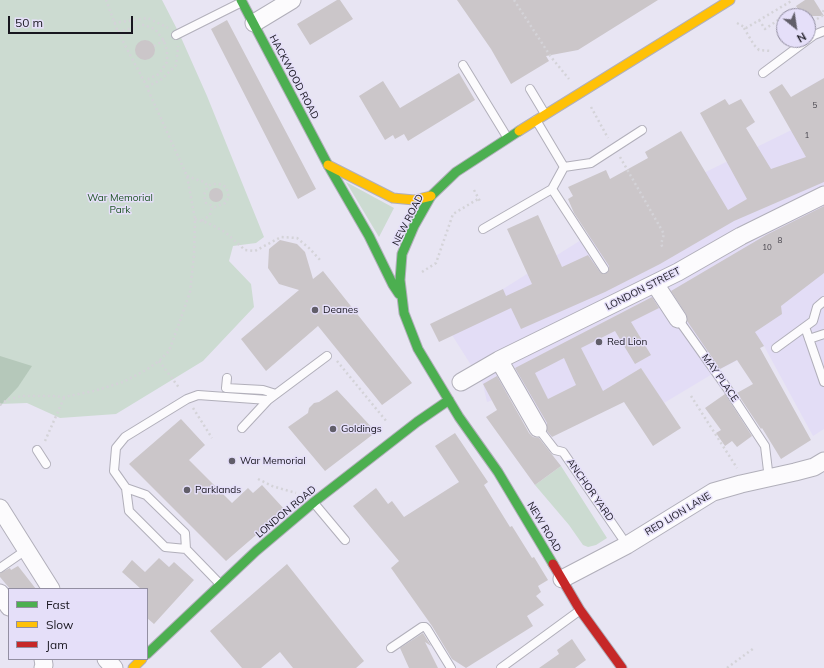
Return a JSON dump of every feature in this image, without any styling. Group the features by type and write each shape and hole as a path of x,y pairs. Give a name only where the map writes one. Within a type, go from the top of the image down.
{"street":[{"path":"254,23 292,0"},
{"name":"NEW ROAD","path":"622,668 580,610 498,472 464,425 418,349 404,313 400,280 402,254 414,226 431,196 456,172 545,114 730,0"},
{"name":"HACKWOOD ROAD","path":"242,1 328,165 369,236 393,285 402,298"},
{"path":"328,165 393,198 414,200 431,196"},
{"name":"LONDON STREET","path":"462,382 499,360 655,284 741,236 824,195"},
{"name":"MAY PLACE","path":"655,284 678,319"},
{"name":"ANCHOR YARD","path":"499,360 538,428"},
{"name":"LONDON ROAD","path":"148,653 256,551 314,502 417,422 449,400"},
{"name":"RED LION LANE","path":"562,579 627,545 713,492 814,467 824,461"},
{"path":"0,508 26,550 50,581"},
{"path":"0,593 8,605"},
{"path":"107,660 114,668"}],"lane":[{"path":"176,35 242,1"},
{"path":"763,73 814,36 824,31"},
{"path":"464,65 508,138"},
{"path":"530,89 545,114"},
{"path":"536,120 564,167"},
{"path":"564,167 591,163 642,130"},
{"path":"483,229 552,189 564,167"},
{"path":"552,189 604,270"},
{"path":"776,348 813,321 817,307 824,301"},
{"name":"MAY PLACE","path":"678,319 727,388 765,446 769,479"},
{"path":"805,327 824,382"},
{"path":"809,340 824,334"},
{"path":"242,428 268,400 327,356"},
{"path":"227,378 226,388 263,390 276,394"},
{"path":"186,548 165,547 129,511 126,488 114,471 116,448 125,437 187,399 198,395 268,400"},
{"name":"ANCHOR YARD","path":"538,428 555,450 563,452 627,545"},
{"path":"40,448 46,464"},
{"path":"126,488 146,495 185,533 186,548 220,584"},
{"path":"314,502 345,540"},
{"path":"0,568 26,550"},
{"path":"501,668 580,610"},
{"path":"391,648 422,627 425,627 451,668"}],"path":[{"path":"0,405 7,400 21,396 53,396 64,398 94,391 123,382 146,370 159,361 169,351 190,292 194,255 195,219 187,176 147,87 118,32 106,0"},
{"path":"514,0 570,81"},
{"path":"737,23 746,28 791,1"},
{"path":"816,20 822,16 824,9"},
{"path":"114,23 148,18 172,30 176,35 179,42 176,65 162,79 147,87"},
{"path":"759,20 765,29 776,21"},
{"path":"118,32 142,25 155,29 164,41 167,50 167,62 159,74 144,81"},
{"path":"743,26 754,45 759,50 770,51 776,48"},
{"path":"154,46 164,41"},
{"path":"132,57 136,55"},
{"path":"589,103 664,234 661,244 664,248"},
{"path":"187,176 204,182 208,186"},
{"path":"212,184 219,184 226,188 229,197 225,203 215,207 206,203 204,194 208,186 212,184"},
{"path":"474,190 481,203"},
{"path":"422,272 436,263 453,214 478,199"},
{"path":"201,221 210,215 212,206"},
{"path":"195,219 208,223 225,232 245,250 255,251 281,237 297,238 321,261"},
{"path":"327,356 331,354 389,424"},
{"path":"159,361 187,399 212,438"},
{"path":"691,396 740,472"},
{"path":"40,448 64,398"},
{"path":"258,479 272,486 303,495"},
{"path":"727,668 754,648"}],"shaded area":[{"path":"824,78 824,429 813,436 764,346 719,370 664,403 641,368 614,385 611,408 548,438 518,392 487,402 483,384 452,335 503,289 632,208 814,119 799,92"}],"green space":[{"name":"War Memorial Park","path":"0,0 162,0 179,33 207,96 264,237 256,243 233,246 229,261 251,284 254,307 203,361 116,414 60,418 27,403 0,404"},
{"path":"346,182 394,208 379,237"},
{"path":"0,356 32,366 18,387 0,406"},
{"path":"561,466 607,538 596,545 588,547 583,545 569,525 535,485"}],"building":[{"path":"337,0 340,0 353,19 310,45 297,24"},
{"path":"457,0 658,0 578,50 546,56 549,61 511,84 491,49"},
{"path":"805,0 814,0 824,16 816,16 816,8 797,8 796,6"},
{"path":"227,20 316,189 298,199 211,29"},
{"path":"141,40 149,40 155,46 155,54 149,60 141,60 135,54 135,46"},
{"path":"459,73 475,100 408,141 404,134 395,139 393,135 385,140 359,96 383,81 400,108"},
{"path":"824,78 824,182 734,221 660,264 605,292 521,329 511,308 439,342 430,324 503,289 506,296 532,284 507,229 538,215 562,267 588,255 600,272 604,274 607,273 609,266 574,213 568,199 573,196 568,187 606,170 610,179 648,158 645,152 681,131 728,210 747,199 700,113 725,99 729,105 741,99 755,122 746,128 771,169 806,157 769,92 782,84 791,97"},
{"path":"216,188 221,190 223,195 221,200 216,202 211,200 209,195 211,190"},
{"path":"824,206 824,273 781,306 782,314 755,332 764,346 760,348 811,440 781,459 762,428 761,429 737,393 753,384 737,360 720,369 687,321 686,314 671,291 766,235"},
{"name":"Deanes","path":"280,240 297,244 305,252 313,279 323,271 412,383 382,405 318,326 266,371 241,339 299,290 279,284 268,268 269,249"},
{"path":"652,297 659,308 631,322 651,355 635,364 615,331 581,348 603,391 641,368 681,428 653,446 624,402 552,437 547,431 547,423 515,368","holes":["564,358 576,385 548,399 535,373"]},
{"path":"497,376 529,433 533,437 539,438 561,466 535,485 486,417 497,410 483,384"},
{"name":"Goldings","path":"337,390 376,432 325,471 288,427 308,413 309,408 314,403 319,402"},
{"path":"725,394 752,436 737,447 732,441 725,446 716,433 721,430 705,408"},
{"name":"Parklands","path":"181,419 205,445 189,460 232,503 248,488 253,493 262,485 285,510 226,561 129,464"},
{"path":"455,433 488,482 484,485 510,527 512,526 548,580 538,586 541,592 536,596 544,605 527,616 533,626 466,668 452,659 432,626 391,568 399,561 353,506 376,488 388,504 392,501 404,517 459,482 435,446"},
{"path":"159,558 169,567 174,562 194,580 154,624 148,619 148,588 140,588 122,572 132,560 145,572"},
{"path":"287,564 364,661 356,668 293,668 280,652 261,668 242,668 210,631"},
{"path":"18,566 35,588 9,588 0,577 0,573 10,568 11,570"},
{"path":"423,633 431,646 425,642 438,668 409,668 400,648"},
{"path":"572,639 586,660 575,668 539,668 559,654 557,650"}],"traffic: fast":[{"path":"241,0 328,165 369,236 399,294"},
{"path":"519,131 456,172 431,196 414,226 402,254 400,280 404,313 418,349 459,417 498,472 553,564"},
{"path":"148,653 256,551 314,502 417,422 449,400"}],"traffic: slow":[{"path":"519,131 730,0"},
{"path":"328,165 393,198 414,200 431,196"},
{"path":"133,668 141,660"}],"traffic: jam":[{"path":"553,564 580,610 622,668"}],"place":[{"name":"Deanes","path":"315,310"},
{"name":"Red Lion","path":"599,342"},
{"name":"Goldings","path":"333,429"},
{"name":"War Memorial","path":"232,461"},
{"name":"Parklands","path":"187,490"}]}
